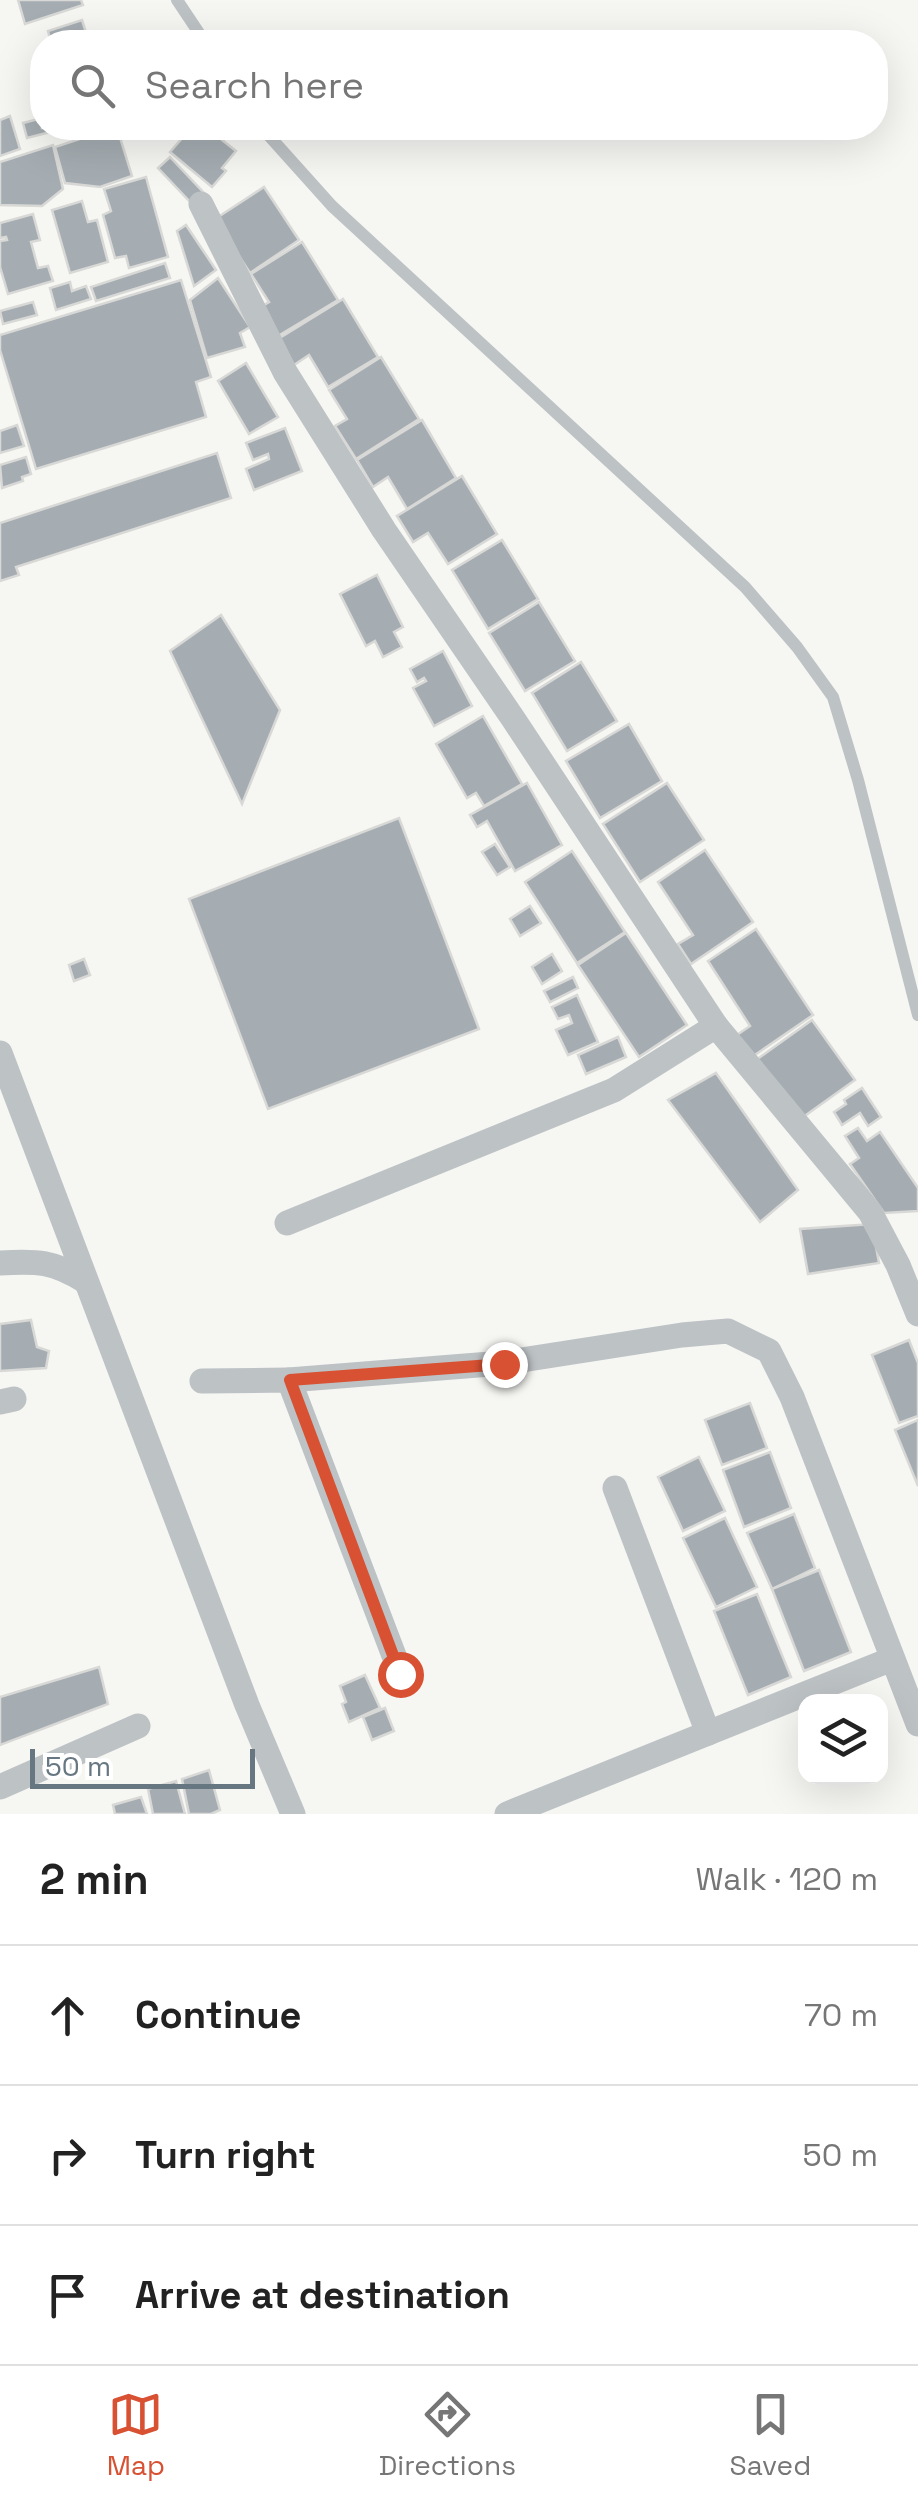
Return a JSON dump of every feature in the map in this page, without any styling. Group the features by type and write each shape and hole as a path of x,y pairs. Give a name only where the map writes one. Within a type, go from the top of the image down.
{"street":[{"path":"201,204 295,388 384,530 716,1026 870,1212 918,1314"},
{"path":"287,1223 614,1090 716,1026"},
{"path":"0,1052 247,1705 294,1814"},
{"path":"0,1263 45,1263 64,1268 86,1282"},
{"path":"202,1382 290,1380 504,1364 728,1331 756,1342 768,1350 792,1398 918,1724"},
{"path":"290,1380 400,1674"},
{"path":"615,1488 708,1733"},
{"path":"508,1814 892,1659"},
{"path":"0,1786 138,1726"}],"lane":[{"path":"176,0 196,30"},
{"path":"273,140 332,206 745,587 834,697 918,1015"}],"building":[{"path":"18,0 81,0 83,5 25,24"},
{"path":"82,20 85,30 51,30"},
{"path":"10,116 20,149 0,156 0,120"},
{"path":"30,121 30,137 27,138 23,123"},
{"path":"76,140 121,140 132,176 100,187 65,183 55,147"},
{"path":"180,140 222,140 236,151 212,187 170,152"},
{"path":"53,145 63,189 42,206 0,205 0,162"},
{"path":"170,157 205,194 193,205 158,168"},
{"path":"146,177 168,257 129,268 126,256 115,258 103,215 111,211 104,189"},
{"path":"264,187 299,240 250,273 215,219"},
{"path":"82,201 88,222 97,220 108,262 70,273 52,210"},
{"path":"33,214 40,240 31,242 38,268 48,266 53,281 8,294 0,267 0,241 7,240 0,238 0,223"},
{"path":"186,225 216,270 194,286 177,231"},
{"path":"302,242 338,300 278,336 259,308 269,302 251,274"},
{"path":"165,263 170,278 96,301 91,287"},
{"path":"218,278 250,327 240,333 245,347 207,358 190,300"},
{"path":"181,280 211,377 196,382 206,417 36,469 0,350 0,335"},
{"path":"70,282 72,291 86,286 91,299 56,310 50,288"},
{"path":"343,299 378,357 328,387 309,355 294,365 278,339"},
{"path":"33,302 37,315 3,324 0,311"},
{"path":"381,357 419,419 356,459 335,426 347,419 329,390"},
{"path":"246,363 278,417 249,434 218,381"},
{"path":"422,420 456,478 407,509 388,477 373,487 357,460"},
{"path":"17,425 24,446 0,453 0,431"},
{"path":"285,428 302,471 254,490 246,469 269,459 268,454 253,460 246,443"},
{"path":"217,453 231,498 16,567 19,575 0,581 0,523"},
{"path":"26,457 31,474 2,488 0,465"},
{"path":"462,476 497,534 448,564 428,533 413,542 397,516"},
{"path":"502,540 538,599 488,629 452,570"},
{"path":"377,575 403,627 394,632 402,647 383,657 375,641 366,646 340,594"},
{"path":"539,602 575,661 525,691 489,633"},
{"path":"221,615 280,710 242,804 170,651"},
{"path":"443,651 472,706 434,726 413,688 426,681 424,678 417,682 410,669"},
{"path":"581,662 617,721 567,751 532,693"},
{"path":"483,716 522,784 484,806 476,793 467,798 436,744"},
{"path":"629,724 662,781 600,818 566,761"},
{"path":"527,783 562,845 515,871 487,821 477,827 470,815"},
{"path":"667,783 704,840 640,882 603,824"},
{"path":"399,818 479,1029 268,1109 189,899"},
{"path":"495,844 510,867 497,875 482,852"},
{"path":"705,850 753,922 691,964 678,944 693,935 658,882"},
{"path":"572,851 625,932 577,963 525,882"},
{"path":"530,906 541,923 520,936 510,919"},
{"path":"756,929 813,1015 749,1059 734,1037 750,1026 708,961"},
{"path":"626,933 687,1025 639,1057 578,965"},
{"path":"552,954 562,971 542,984 532,967"},
{"path":"84,959 90,975 74,981 69,965"},
{"path":"573,977 578,988 550,1002 544,991"},
{"path":"577,995 598,1042 568,1055 556,1030 572,1023 569,1015 558,1019 552,1007"},
{"path":"812,1020 855,1080 799,1120 756,1060"},
{"path":"618,1037 626,1057 586,1074 578,1055"},
{"path":"716,1073 798,1190 760,1222 668,1100"},
{"path":"862,1088 881,1117 868,1126 860,1113 842,1125 834,1112"},
{"path":"858,1128 867,1141 880,1132 918,1188 918,1211 884,1213 850,1164 859,1158 845,1136"},
{"path":"872,1224 879,1263 808,1274 800,1229"},
{"path":"31,1320 37,1347 49,1351 46,1368 0,1371 0,1324"},
{"path":"909,1340 918,1363 918,1416 899,1423 872,1355"},
{"path":"750,1403 767,1448 722,1465 705,1420"},
{"path":"918,1420 918,1486 895,1430"},
{"path":"770,1452 791,1508 744,1527 723,1470"},
{"path":"699,1457 725,1511 683,1531 658,1477"},
{"path":"794,1514 815,1568 772,1589 747,1533"},
{"path":"725,1518 757,1587 716,1607 683,1538"},
{"path":"819,1570 851,1652 804,1671 772,1589"},
{"path":"757,1594 791,1677 748,1695 714,1611"},
{"path":"99,1667 108,1704 0,1745 0,1697"},
{"path":"365,1675 380,1708 349,1722 340,1686"},
{"path":"385,1708 394,1731 372,1740 363,1717"},
{"path":"209,1770 220,1810 189,1814 182,1779"},
{"path":"176,1781 185,1814 153,1814 148,1789"},
{"path":"141,1797 147,1814 115,1814 113,1805"}],"route":[{"path":"400,1674 290,1380 504,1364"}]}
